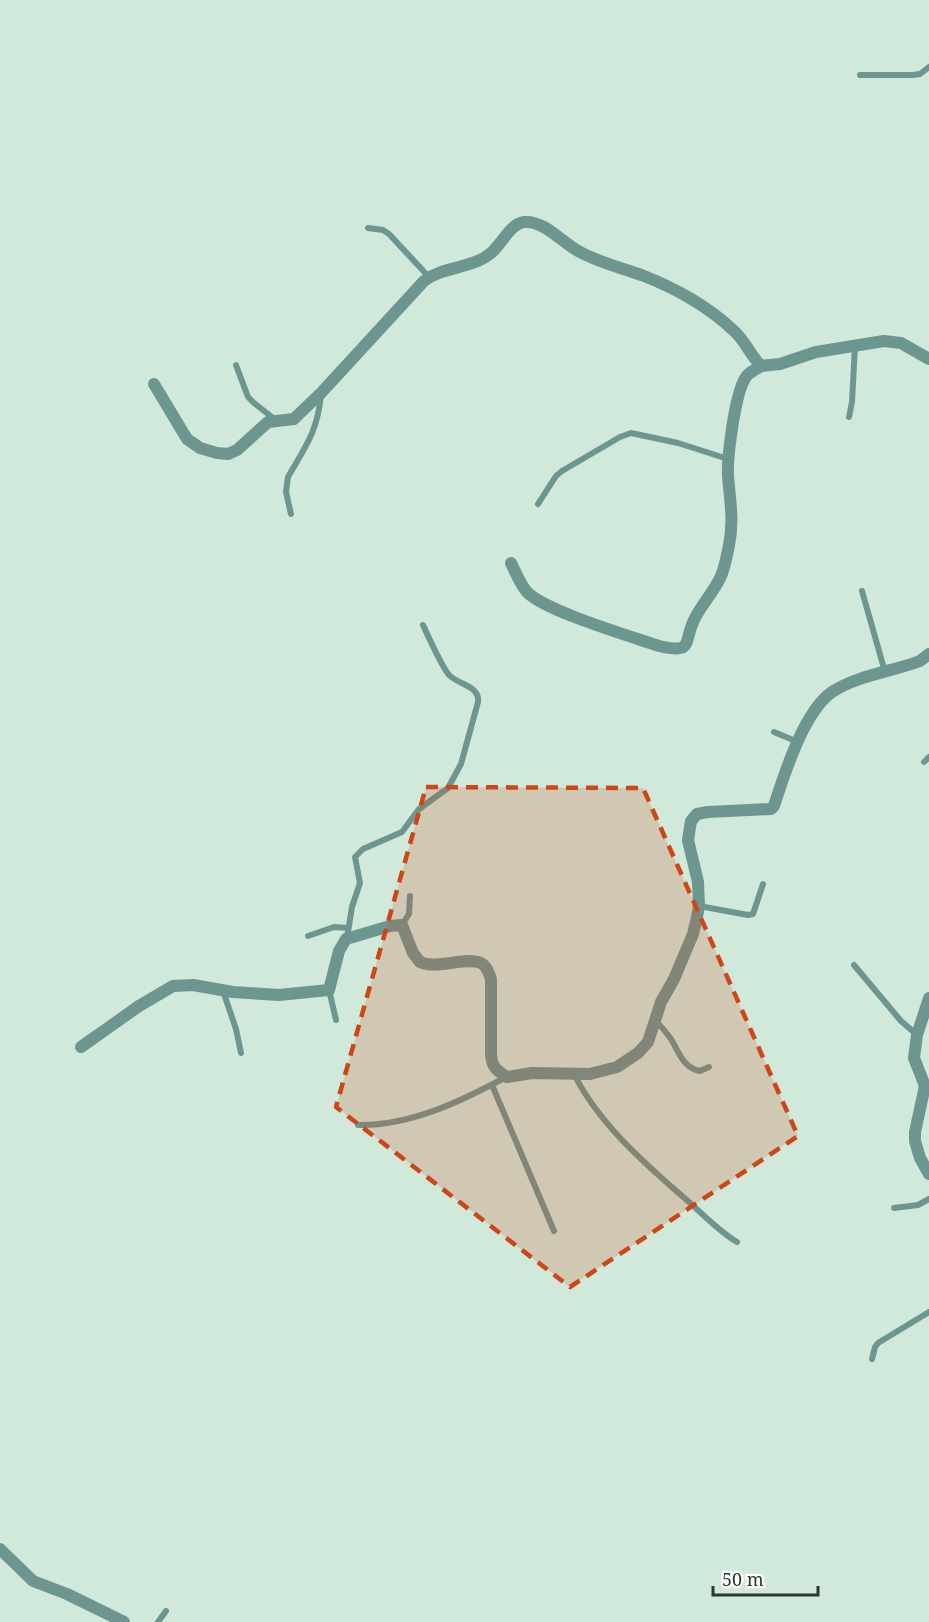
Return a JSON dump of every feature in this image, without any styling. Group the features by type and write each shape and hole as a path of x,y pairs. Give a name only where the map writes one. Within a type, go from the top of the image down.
{"street":[{"path":"154,384 187,439 193,444 217,453 228,454 237,450 268,422 294,419 429,278 476,262 492,253 518,225 532,223 539,225 581,253 646,277 697,303 735,332 760,366"},
{"path":"511,563 525,590 564,612 659,646 674,650 681,648 687,644 693,621 721,576 730,543 732,508 728,459 741,386 750,373 760,366 780,364 816,352 892,341 901,343 929,359"},
{"path":"81,1047 147,1001 173,986 193,985 279,995 329,990 339,951 347,934 402,925 413,953 420,962 434,964 474,962 482,963 486,968 491,979 491,1060 497,1070 507,1077 532,1073 590,1074 607,1071 629,1060 648,1042 661,1002 674,979 693,934 699,906 698,882 688,840 691,821 697,814 708,812 772,808 789,760 826,696 850,684 905,667 929,655"},
{"path":"929,998 917,1035 914,1058 925,1086 915,1141 920,1158 929,1174"},
{"path":"0,1550 33,1581 67,1594 124,1622"}],"lane":[{"path":"860,75 913,75 920,74 929,67"},
{"path":"368,228 383,230 389,234 429,278"},
{"path":"849,417 855,346"},
{"path":"236,365 248,397 277,421"},
{"path":"291,514 286,485 288,477 315,429 319,416 321,393"},
{"path":"538,504 556,476 562,471 627,434 647,435 728,459"},
{"path":"862,591 885,672"},
{"path":"308,936 327,928 347,934 352,907 360,883 355,857 363,849 402,832 418,809 448,788 461,764 479,698 476,692 450,676 423,625"},
{"path":"774,732 798,742"},
{"path":"699,906 753,914 763,884"},
{"path":"402,925 409,914 410,896"},
{"path":"854,965 901,1020 917,1035"},
{"path":"223,990 241,1053"},
{"path":"329,990 336,1020"},
{"path":"655,1019 689,1067 700,1071 709,1067"},
{"path":"573,1074 582,1091 622,1140 672,1187 737,1242"},
{"path":"358,1125 380,1125 427,1112 507,1077"},
{"path":"492,1085 554,1231"},
{"path":"894,1208 918,1205 929,1199"},
{"path":"872,1359 878,1343 929,1312"},
{"path":"158,1622 166,1611"}],"highlighted area":[{"path":"426,787 643,788 798,1136 570,1287 336,1107"}]}
